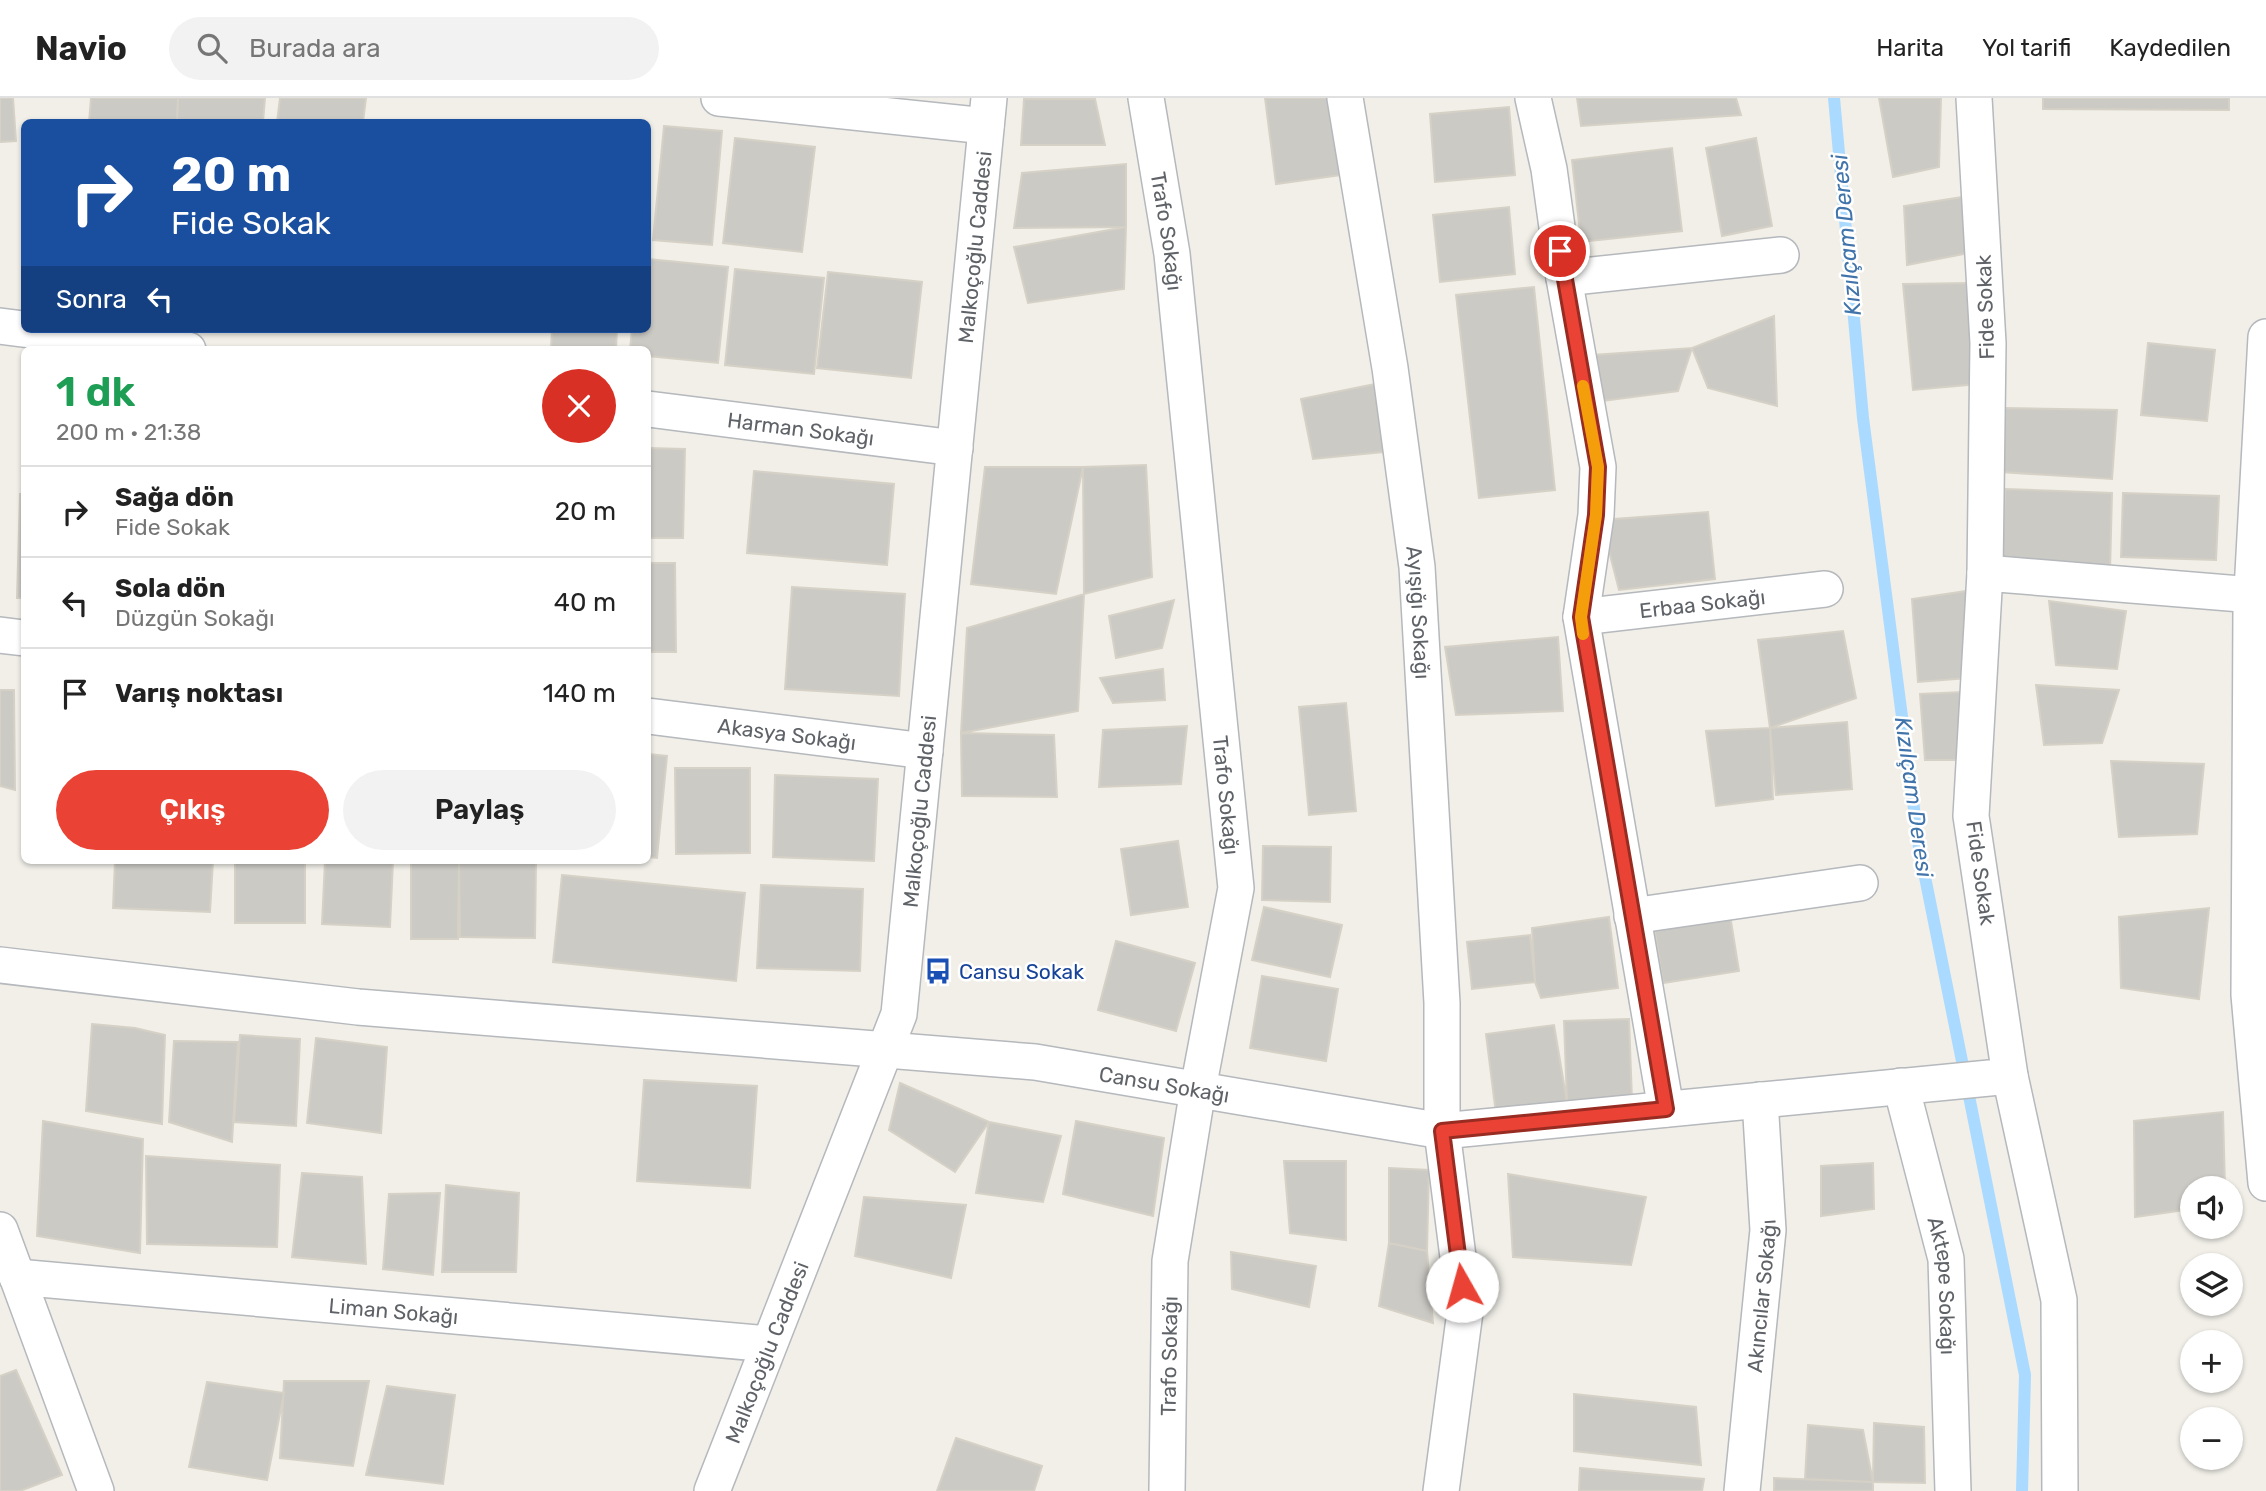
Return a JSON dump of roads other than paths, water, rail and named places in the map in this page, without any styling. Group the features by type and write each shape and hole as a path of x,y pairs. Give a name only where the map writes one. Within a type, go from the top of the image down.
{"street":[{"path":"719,98 988,112"},
{"name":"Trafo Sokağı","path":"1146,98 1172,254 1236,888 1198,1089 1170,1261 1167,1491"},
{"name":"Ayışığı Sokağı","path":"1345,98 1390,368 1417,567 1442,1003 1442,1131 1465,1312 1441,1491"},
{"path":"1533,98 1549,169 1564,278 1598,467 1596,515 1581,617 1666,1109"},
{"name":"Fide Sokak","path":"1974,98 1988,343 1985,573 1972,816 2003,1077 2059,1300 2060,1491"},
{"name":"Malkoçoğlu Caddesi","path":"712,1491 899,1014 988,112"},
{"path":"1564,278 1781,255"},
{"path":"0,326 21,329"},
{"path":"55,333 157,346"},
{"path":"2266,337 2249,995 2266,1183"},
{"name":"Harman Sokağı","path":"651,409 955,448"},
{"path":"1985,573 2259,596"},
{"name":"Erbaa Sokağı","path":"1581,617 1825,589"},
{"path":"0,635 21,638"},
{"name":"Akasya Sokağı","path":"651,716 925,751"},
{"path":"1632,916 1860,883"},
{"name":"Cansu Sokağı","path":"0,965 358,1007 1035,1062 1442,1131"},
{"path":"1442,1131 2003,1077"},
{"name":"Aktepe Sokağı","path":"1901,1086 1946,1259 1953,1491"},
{"name":"Akıncılar Sokağı","path":"1742,1491 1768,1230 1760,1100"},
{"path":"0,1230 96,1491"},
{"name":"Liman Sokağı","path":"17,1277 769,1344"}],"waterway":[{"name":"Kızılçam Deresi","path":"1834,98 1863,418 1919,847 2025,1375 2022,1491"}],"place":[{"name":"Cansu Sokak","path":"938,971"}]}
